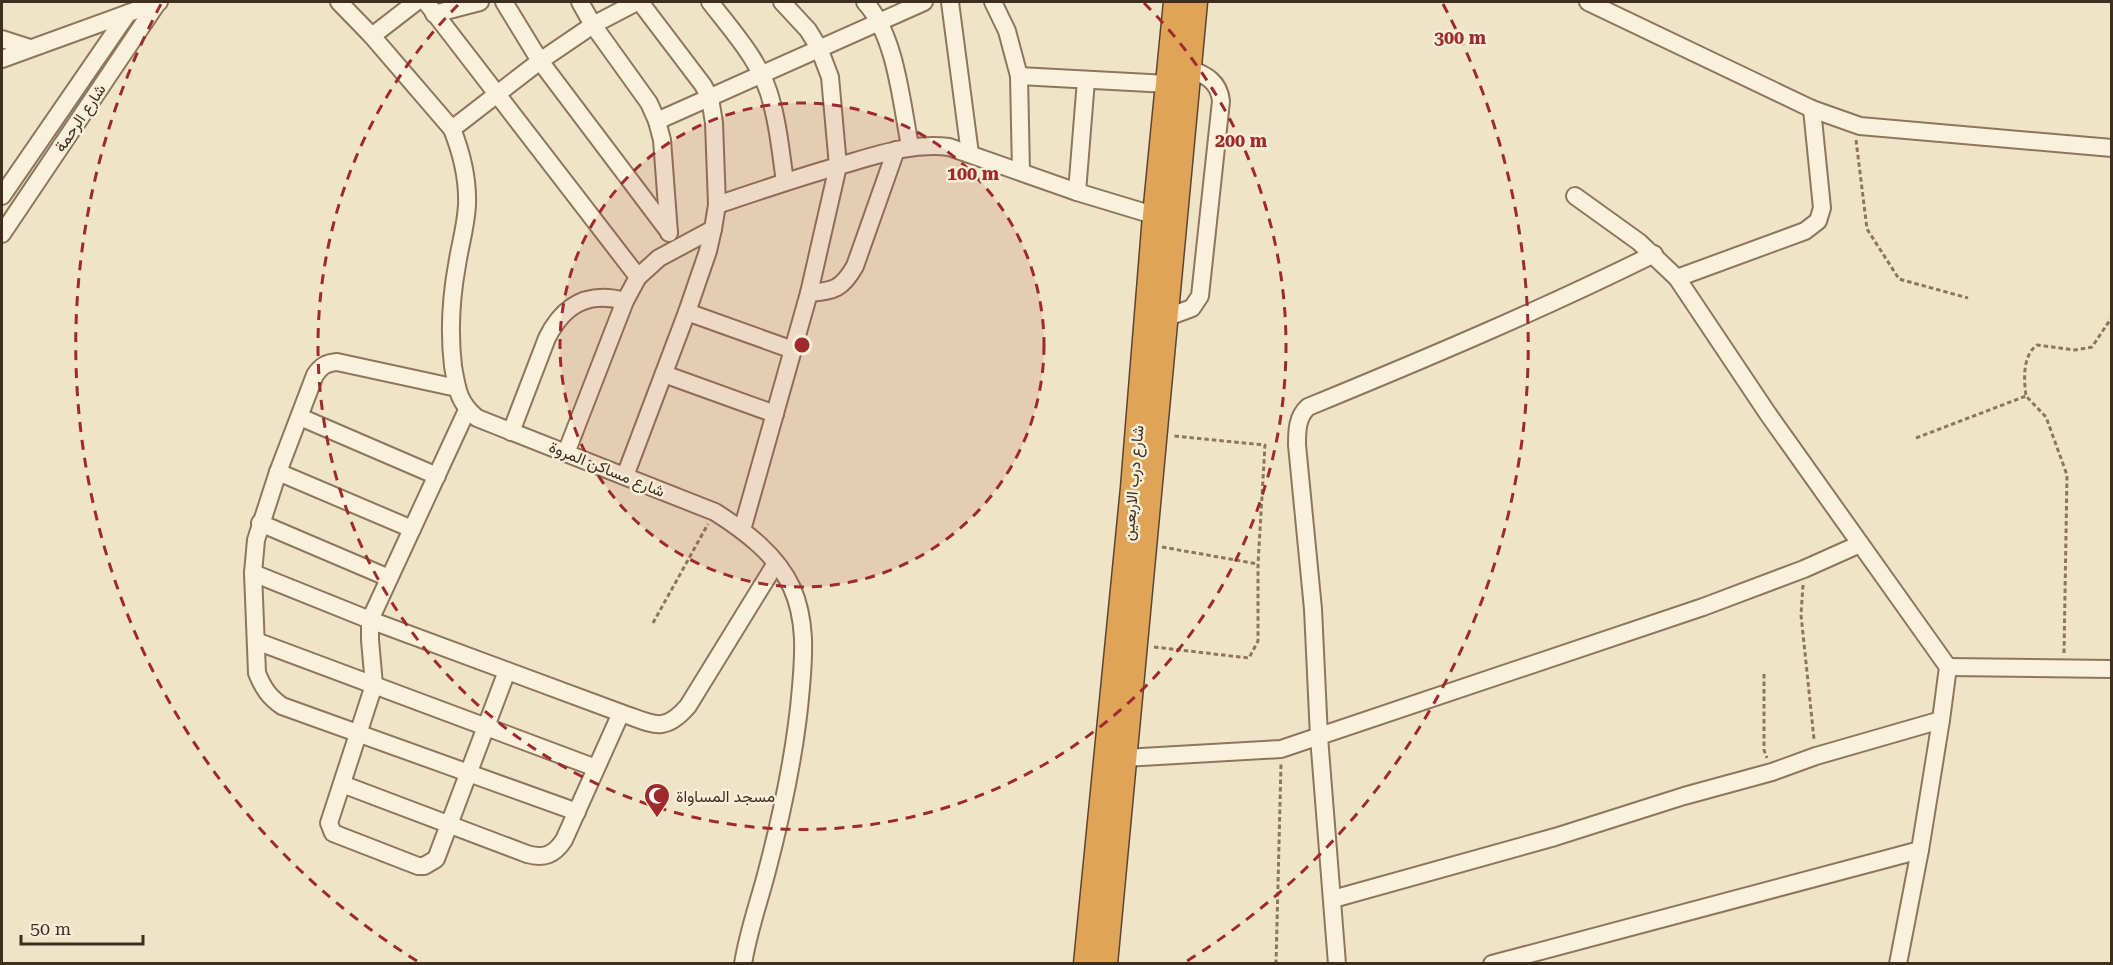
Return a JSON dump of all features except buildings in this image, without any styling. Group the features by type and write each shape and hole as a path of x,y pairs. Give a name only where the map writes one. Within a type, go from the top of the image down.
{"highway":[{"name":"شارع درب الاربعين","path":"1105,963 1144,544 1142,489 1154,434 1165,318 1168,84 1176,2"},
{"name":"شارع درب الاربعين","path":"1086,963 1142,489 1165,218 1189,68 1195,2"}],"street":[{"path":"2,58 158,2"},
{"name":"شارع الرحمة","path":"2,234 158,2"},
{"path":"339,2 372,36 452,129 464,166 467,204 451,307 451,346 457,388 460,400 467,410 370,620 374,685 329,823 333,833 411,864 424,866 436,859 507,671"},
{"path":"372,36 416,2"},
{"path":"430,8 480,2"},
{"path":"504,2 540,61 669,232"},
{"path":"580,2 593,25 649,103 657,121 662,140 672,252"},
{"path":"452,129 540,61 593,25 639,2 703,85 710,98 714,123 717,205 714,230 687,312 625,476"},
{"path":"710,2 743,44 761,75 772,103 785,181"},
{"path":"742,530 809,293 838,166 830,77 819,48 808,30 782,2"},
{"path":"809,293 830,291 846,280 855,266 903,148 891,52 880,21 865,2"},
{"path":"657,121 924,2"},
{"path":"950,2 970,154"},
{"path":"993,2 1006,30 1018,76 1021,172"},
{"path":"1588,2 1812,110 1860,126 2112,148"},
{"path":"430,8 638,277"},
{"name":"شارع الرحمة","path":"2,196 128,13"},
{"path":"2,39 30,48"},
{"path":"1165,318 1191,308 1200,296 1221,100 1216,84 1203,74 1189,68"},
{"path":"1018,76 1168,84"},
{"path":"1077,192 1086,80"},
{"path":"1677,278 1788,239 1811,228 1818,221 1822,208 1812,110"},
{"path":"717,205 785,181 903,148 929,144 949,147 1077,192 1165,218"},
{"path":"1575,196 1654,254 1677,278 1768,414 1948,668 1920,850 1898,963"},
{"path":"566,453 625,301 638,277 648,267 672,252 714,230"},
{"path":"1337,963 1319,737 1312,609 1297,445 1297,430 1303,412 1308,407 1467,342 1576,293 1654,254"},
{"path":"511,432 554,324 564,312 592,298 608,296 625,301"},
{"path":"687,312 793,350"},
{"path":"457,388 337,362 328,363 315,375 260,523 253,573 257,673 262,687 270,698 282,706 577,812"},
{"path":"664,374 775,414"},
{"name":"شارع مساكن المروة","path":"467,410 477,418 511,432 715,512 742,530 776,563 792,586 802,616 804,646 799,714 785,800 743,963"},
{"path":"300,417 437,476"},
{"path":"278,472 412,529"},
{"path":"260,523 389,578"},
{"path":"1124,758 1281,748 1319,737 1703,607 1804,569 1860,544"},
{"path":"253,573 507,671 621,713 657,725 665,725 678,717 688,706 776,563"},
{"path":"256,641 596,768"},
{"path":"1948,668 2112,669"},
{"path":"342,784 538,857 549,855 558,849 577,812 621,713"},
{"path":"1333,899 1555,837 1684,796 1772,772 1816,756 1941,720"},
{"path":"1492,963 1920,850"}],"path":[{"path":"1860,126 1855,142 1867,229 1899,279 1968,298"},
{"path":"2064,669 2067,475 2046,417 2026,396 2025,367 2032,348 2037,345 2075,350 2092,347 2112,317"},
{"path":"1916,438 2026,396"},
{"path":"1136,645 1249,658 1258,640 1258,564 1265,445 1154,434"},
{"path":"653,623 715,512"},
{"path":"1144,544 1258,564"},
{"path":"1804,569 1801,615 1816,756"},
{"path":"1764,674 1764,750 1772,772"},
{"path":"1276,963 1281,748"}],"place":[{"name":"مسجد المساواة","path":"657,819"}]}
